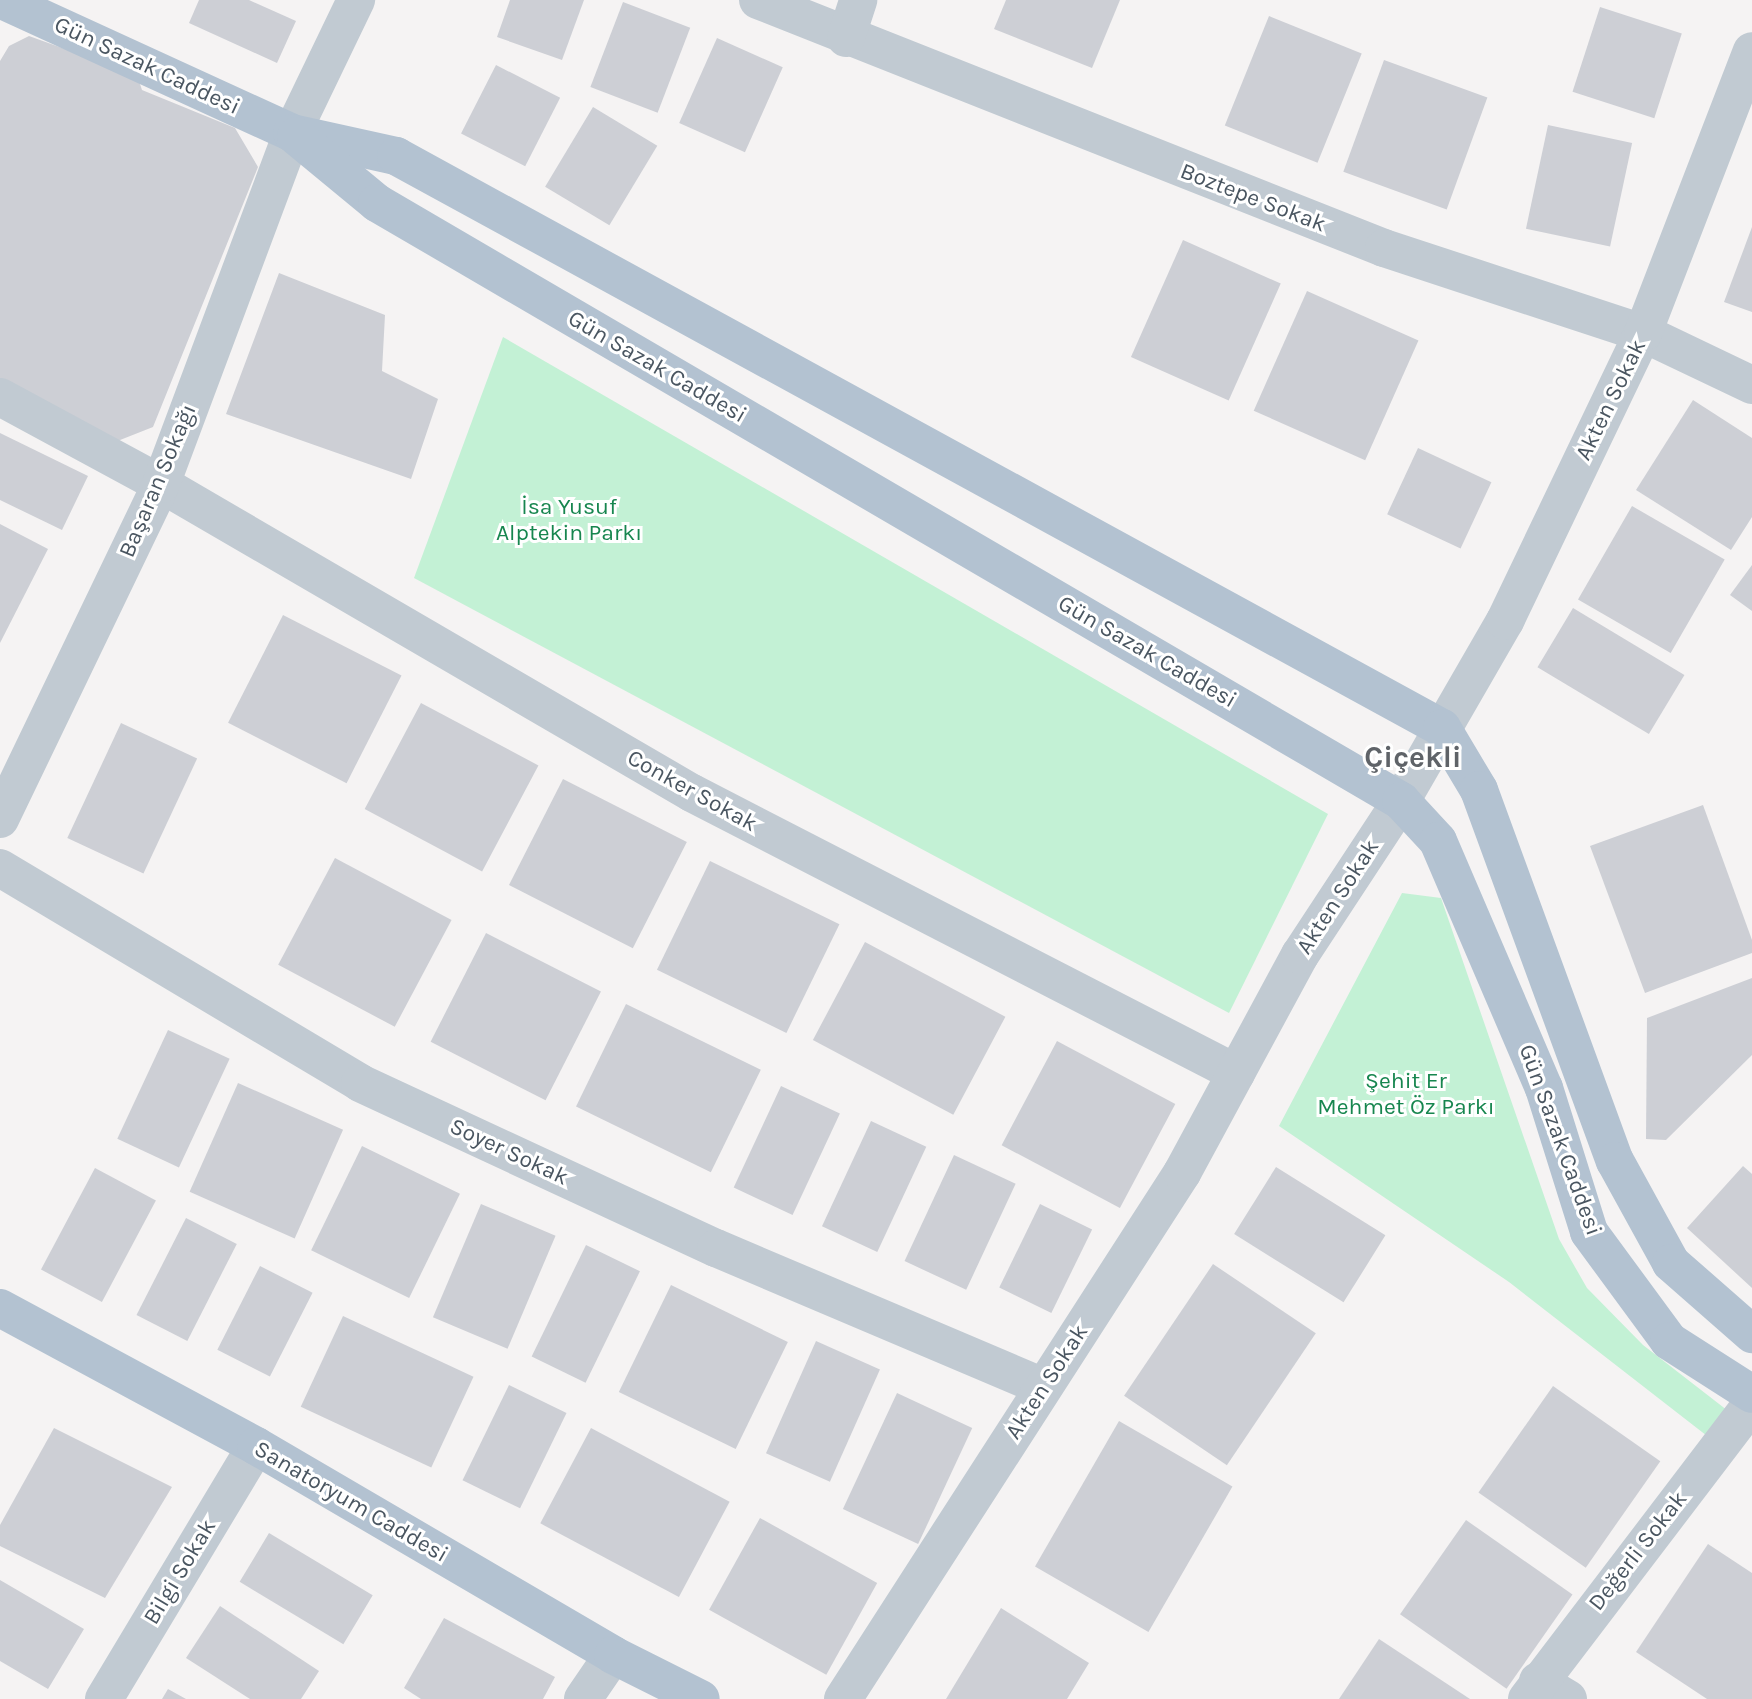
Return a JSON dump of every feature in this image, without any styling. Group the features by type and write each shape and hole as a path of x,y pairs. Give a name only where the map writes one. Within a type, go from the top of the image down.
{"main road":[{"name":"Gün Sazak Caddesi","path":"2,0 292,133 396,156 1442,729 1479,790 1615,1161 1671,1263 1752,1334"},
{"name":"Gün Sazak Caddesi","path":"292,133 377,203 1401,801 1437,841 1448,866 1545,1088 1590,1232 1669,1341 1752,1394"},
{"name":"Sanatoryum Caddesi","path":"0,1308 257,1446 613,1655 701,1699"}],"street":[{"name":"Başaran Sokağı","path":"0,819 161,484 292,133 356,0"},
{"name":"Boztepe Sokak","path":"758,0 846,38 1384,248 1643,333 1752,385"},
{"path":"846,38 858,0"},
{"name":"Akten Sokak","path":"843,1699 1182,1173 1300,955 1401,801 1505,621 1643,333 1752,51"},
{"name":"Conker Sokak","path":"0,397 161,484 692,793 1236,1073"},
{"name":"Soyer Sokak","path":"0,868 360,1083 716,1248 1043,1387"},
{"name":"Değerli Sokak","path":"1544,1693 1752,1404"},
{"name":"Bilgi Sokak","path":"104,1699 257,1446"},
{"path":"583,1699 613,1655"}],"green space":[{"name":"İsa Yusuf Alptekin Parkı","path":"503,337 1328,814 1229,1013 414,578"},
{"name":"Şehit Er Mehmet Öz Parkı","path":"1402,893 1441,898 1559,1239 1587,1288 1643,1345 1732,1414 1711,1439 1509,1282 1279,1126"}],"building":[{"path":"199,0 249,0 296,21 277,63 189,23"},
{"path":"510,0 584,0 562,60 497,37"},
{"path":"1006,0 1120,0 1092,68 994,29"},
{"path":"623,2 690,28 658,113 590,87"},
{"path":"1600,7 1682,34 1654,118 1572,92"},
{"path":"1269,16 1362,53 1318,163 1225,125"},
{"path":"29,36 137,75 142,90 235,128 258,167 153,427 115,442 0,381 0,61 9,46"},
{"path":"717,38 783,67 745,152 679,123"},
{"path":"1384,60 1487,98 1447,209 1343,172"},
{"path":"496,65 560,98 525,166 461,134"},
{"path":"593,107 657,146 609,225 545,187"},
{"path":"1548,125 1632,143 1610,247 1526,229"},
{"path":"1752,227 1752,312 1724,302"},
{"path":"1183,240 1281,284 1229,400 1131,357"},
{"path":"279,273 385,315 382,371 438,399 411,479 226,414"},
{"path":"1307,291 1418,341 1365,460 1254,411"},
{"path":"1693,400 1752,438 1752,517 1731,550 1636,490"},
{"path":"0,433 88,476 62,530 0,500"},
{"path":"1418,448 1491,482 1461,548 1387,514"},
{"path":"1632,506 1725,560 1671,653 1578,600"},
{"path":"0,524 48,549 0,643"},
{"path":"1752,565 1752,611 1730,595"},
{"path":"1573,608 1684,675 1649,734 1537,667"},
{"path":"283,615 402,675 347,783 228,723"},
{"path":"421,703 538,765 482,871 365,809"},
{"path":"121,723 197,758 143,874 67,838"},
{"path":"563,779 687,842 633,948 509,885"},
{"path":"1703,805 1752,940 1752,953 1645,993 1590,846"},
{"path":"335,858 452,920 395,1027 278,965"},
{"path":"710,861 839,924 786,1033 657,970"},
{"path":"486,933 601,992 546,1100 431,1042"},
{"path":"865,942 1005,1017 953,1115 813,1040"},
{"path":"1752,978 1752,1055 1666,1140 1646,1139 1647,1018"},
{"path":"626,1004 761,1070 711,1172 576,1106"},
{"path":"168,1030 230,1059 179,1167 117,1139"},
{"path":"1057,1041 1175,1104 1120,1208 1002,1145"},
{"path":"238,1083 343,1130 295,1238 190,1192"},
{"path":"781,1086 840,1113 793,1215 734,1188"},
{"path":"871,1121 926,1147 877,1252 822,1226"},
{"path":"362,1146 460,1194 409,1298 311,1250"},
{"path":"954,1155 1016,1184 966,1290 905,1261"},
{"path":"1743,1166 1752,1174 1752,1288 1687,1228"},
{"path":"1276,1167 1385,1235 1344,1302 1234,1234"},
{"path":"95,1168 156,1200 102,1302 41,1270"},
{"path":"481,1204 556,1236 508,1349 433,1317"},
{"path":"1040,1204 1092,1229 1051,1313 999,1288"},
{"path":"186,1218 237,1244 187,1341 137,1315"},
{"path":"586,1245 640,1271 586,1383 532,1356"},
{"path":"1213,1264 1316,1333 1227,1465 1124,1396"},
{"path":"260,1266 313,1293 270,1377 217,1350"},
{"path":"671,1285 788,1342 736,1449 619,1392"},
{"path":"343,1316 474,1377 431,1467 301,1407"},
{"path":"816,1341 880,1369 830,1482 766,1453"},
{"path":"509,1385 567,1413 520,1508 463,1480"},
{"path":"1553,1386 1660,1461 1586,1568 1478,1492"},
{"path":"897,1393 972,1428 918,1544 843,1509"},
{"path":"1119,1421 1232,1486 1148,1632 1035,1566"},
{"path":"54,1428 172,1487 105,1598 0,1546 0,1525"},
{"path":"591,1428 730,1502 679,1597 540,1523"},
{"path":"760,1518 877,1583 826,1675 709,1610"},
{"path":"1466,1520 1572,1595 1507,1689 1400,1614"},
{"path":"269,1533 373,1595 343,1644 240,1582"},
{"path":"1708,1544 1752,1573 1752,1699 1707,1699 1636,1652"},
{"path":"0,1580 84,1629 48,1689 0,1661"},
{"path":"220,1606 319,1671 301,1699 250,1699 186,1658"},
{"path":"1001,1608 1089,1663 1067,1699 946,1699"},
{"path":"444,1618 555,1677 543,1699 421,1699 404,1688"},
{"path":"1379,1639 1470,1699 1339,1699"},
{"path":"168,1689 186,1699 162,1699"}],"district":[{"name":"Çiçekli","path":"1413,757"}]}
